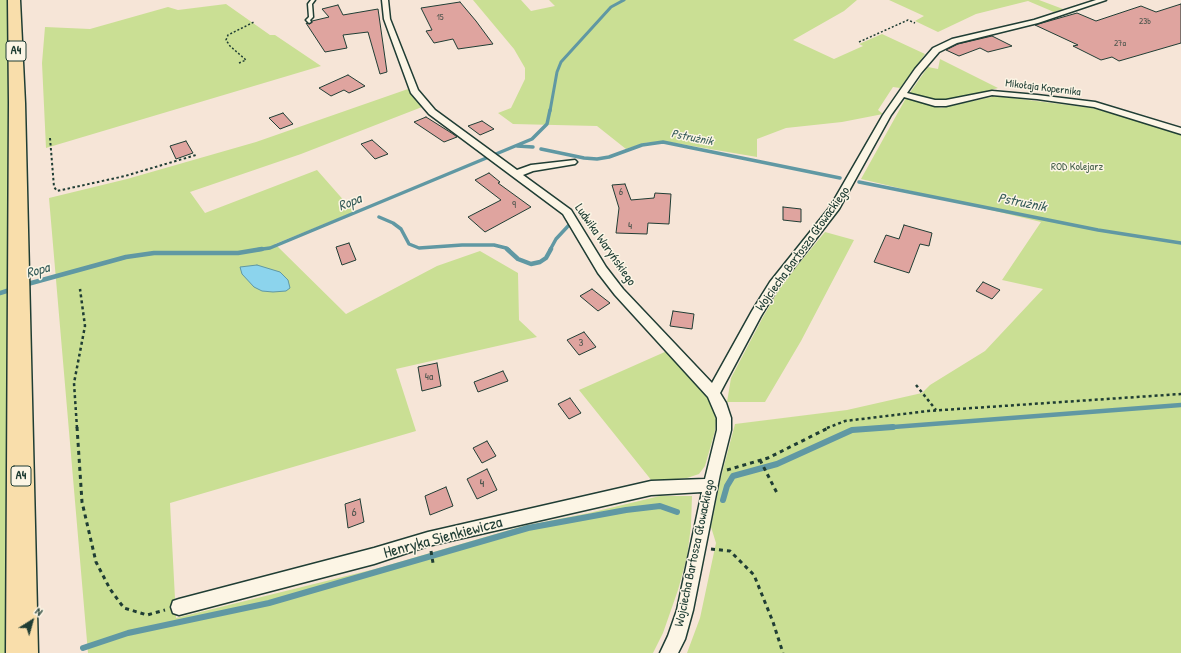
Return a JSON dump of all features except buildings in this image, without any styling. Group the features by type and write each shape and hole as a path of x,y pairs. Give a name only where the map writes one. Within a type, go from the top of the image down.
{"highway":[{"name":"A4","path":"14,0 17,102 22,653"},
{"path":"4,88 17,102"}],"street":[{"name":"Ludwika Waryńskiego","path":"385,0 387,19 414,91 432,112 567,212 602,270 620,292 713,393"},
{"name":"Wojciecha Bartosza Głowackiego","path":"669,653 676,639 685,610 712,479 724,430 722,411 713,393 759,308 774,285 834,209 901,94 918,71 940,47 955,41 1036,22 1103,0"},
{"name":"Mikołaja Kopernika","path":"901,94 935,103 946,103 992,93 1095,105 1181,131"},
{"path":"516,174 531,168 572,162"},
{"name":"Henryka Sienkiewicza","path":"179,607 374,556 436,537 651,488 712,479"}],"lane":[{"path":"309,22 308,20 311,17 310,4 313,0"}],"path":[{"path":"859,42 908,20 915,23"},
{"path":"239,63 246,60 230,46 226,40 228,35 254,22"},
{"path":"50,138 54,187 57,191 125,176 196,155"},
{"path":"80,289 85,326 74,383 82,502 96,562 110,589 124,608 148,615 179,607"},
{"path":"916,385 936,410"},
{"path":"712,479 768,458 822,430 845,421 936,410 1181,394"},
{"path":"760,460 777,493"},
{"path":"699,546 730,551 754,575 773,622 783,653"}],"green space":[{"path":"0,0 8,0 10,150 9,653 0,653"},
{"path":"473,0 521,0 531,11 555,6 549,0 857,0 844,11 793,40 834,59 863,46 859,44 882,34 925,54 900,88 893,87 878,110 883,114 842,122 786,128 757,139 757,157 663,141 644,143 626,149 597,126 513,124 498,113 511,108 525,79 525,68 514,49"},
{"path":"889,0 1039,0 1063,9 1054,12 1028,1 976,14 938,32 915,21 924,16"},
{"path":"226,4 270,35 275,35 321,66 46,148 42,63 45,27 90,29 168,7 178,10"},
{"path":"940,59 998,88 953,100 933,101 909,94 928,67 938,69"},
{"path":"408,89 422,107 301,154 190,192 205,213 317,170 354,212 275,244 346,314 437,266 480,251 518,273 519,320 537,337 396,369 416,431 170,503 176,618 375,569 523,526 589,513 660,496 692,496 691,526 687,557 678,590 663,633 653,653 88,653 49,198 127,179 256,142"},
{"name":"ROD Kolejarz","path":"996,96 1092,108 1181,133 1181,653 687,653 700,618 716,543 711,527 721,477 735,424 847,410 922,393 930,385 985,351 1043,289 1002,280 1041,222 861,179 906,98 941,108"},
{"path":"825,232 854,240 801,341 765,402 727,402 731,378 763,317 783,283"},
{"path":"667,351 707,394 711,401 716,420 715,431 705,466 699,474 687,478 652,481 579,390"}],"water":[{"path":"257,265 280,272 288,280 290,288 286,291 273,292 262,291 254,287 242,274 240,267"}],"waterway":[{"name":"Ropa","path":"550,111 557,72 561,62 611,7 624,0"},
{"name":"Ropa","path":"260,249 270,248 532,139 547,124 550,110"},
{"name":"Pstrużnik","path":"541,149 584,158 597,159 609,157 642,145 663,142 840,178"},
{"name":"Ropa","path":"517,146 533,147"},
{"name":"Pstrużnik","path":"859,182 1098,230 1181,243"},
{"path":"379,217 393,223 401,229 409,244 419,248 462,245 494,245 509,250"},
{"path":"550,250 556,239 569,225"},
{"name":"Ropa","path":"24,285 126,257 154,253 238,253 260,249"},
{"name":"Ropa","path":"255,250 260,249"},
{"path":"507,249 518,259 531,264 540,262 546,258 551,249"},
{"name":"Ropa","path":"0,293 13,289"},
{"path":"880,428 1181,405"},
{"path":"723,500 727,486 733,476 777,464 852,430 893,427"},
{"path":"83,648 128,633 269,603 528,528 626,510 660,506 677,512"}]}
